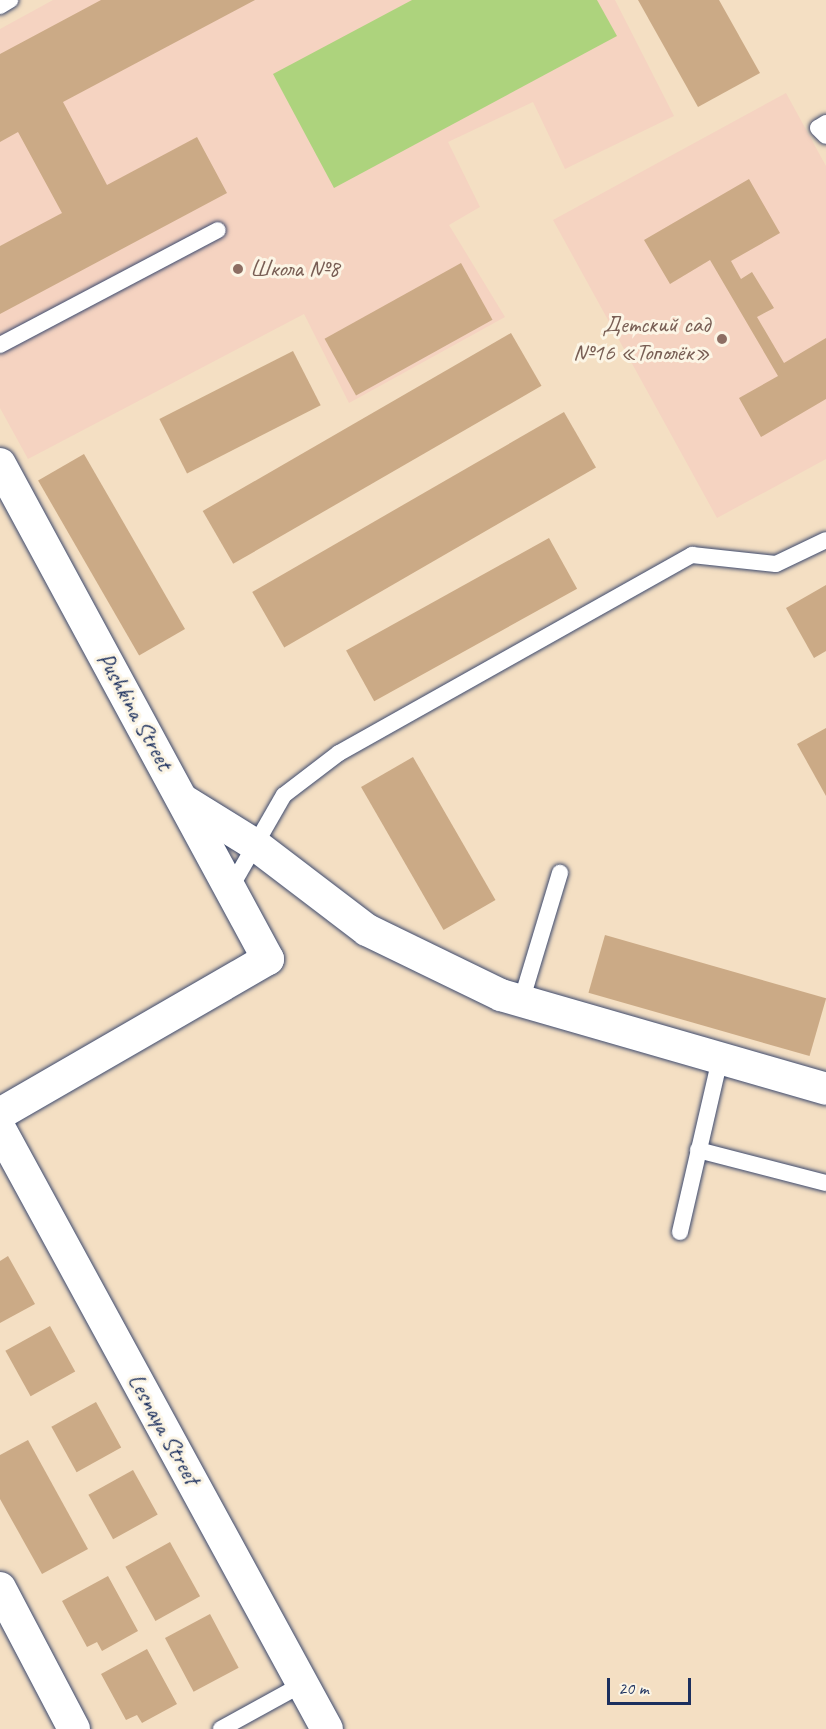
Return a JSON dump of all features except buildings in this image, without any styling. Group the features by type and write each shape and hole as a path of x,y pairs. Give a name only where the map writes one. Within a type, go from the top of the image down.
{"street":[{"name":"Pushkina Street","path":"0,464 268,959 1,1129"},
{"path":"182,799 254,844 367,930 521,1002 826,1089"},
{"name":"Lesnaya Street","path":"1,1129 327,1729"},
{"path":"4,1603 74,1729"}],"lane":[{"path":"0,6 10,0"},
{"path":"826,123 818,128 826,136"},
{"path":"0,345 218,230"},
{"path":"231,887 284,795 339,753 692,555 776,564 826,540"},
{"path":"521,1002 560,873"},
{"path":"680,1232 720,1059"},
{"path":"698,1150 826,1183"},
{"path":"221,1729 303,1684"}],"shaded area":[{"name":"Школа №8","path":"53,0 615,0 674,116 565,169 533,102 448,142 480,207 449,225 505,317 349,403 304,314 28,459 0,408 0,29"},
{"name":"Детский сад №16 «Тополёк»","path":"786,93 826,166 826,459 717,518 553,220"}],"green space":[{"path":"412,0 597,0 617,36 334,188 273,74"}],"place":[{"name":"Школа №8","path":"238,269"},
{"name":"Детский сад №16 «Тополёк»","path":"722,339"}]}
